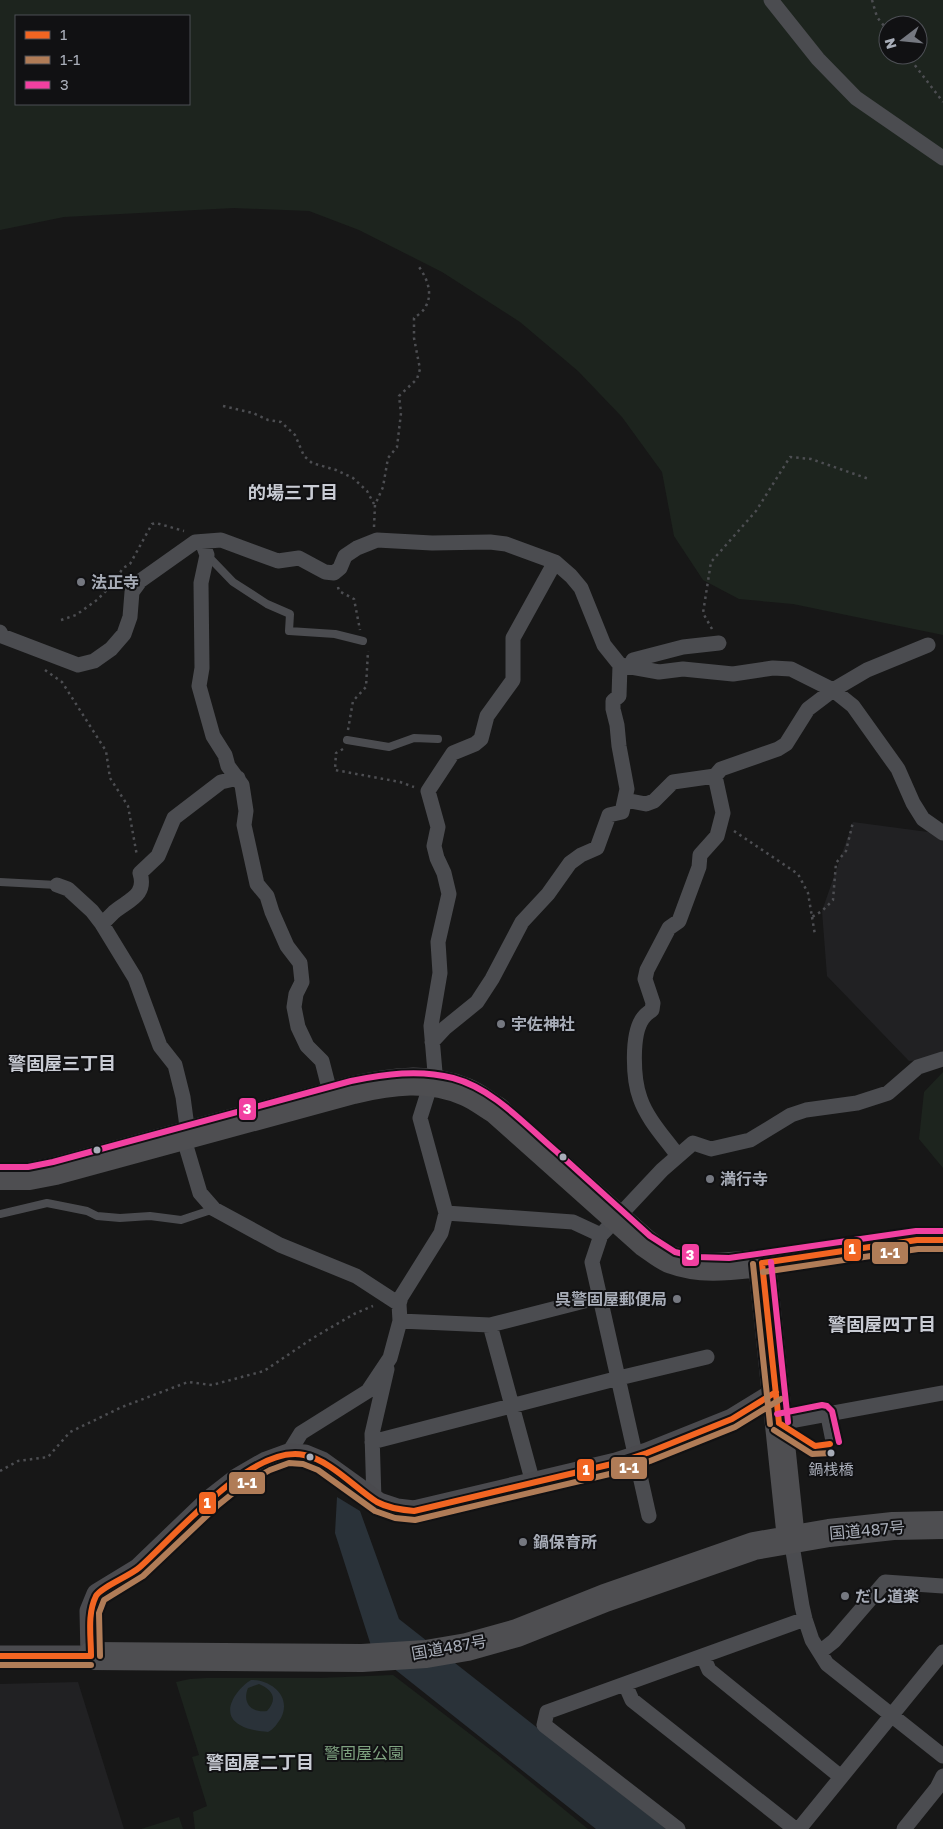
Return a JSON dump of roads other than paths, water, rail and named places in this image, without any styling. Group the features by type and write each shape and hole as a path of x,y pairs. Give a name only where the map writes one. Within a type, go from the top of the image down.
{"highway":[{"path":"0,1176 29,1176 55,1171 387,1082 433,1083 468,1093 496,1110 609,1227 645,1243 671,1260 696,1266 729,1267 762,1263 791,1540"},
{"name":"国道487号","path":"91,1656 362,1658 426,1654 467,1647 517,1633 605,1598 754,1546 829,1532 892,1526 943,1526"}],"street":[{"path":"772,0 818,59 856,98 943,158"},
{"path":"0,632 2,636 78,665 94,661 111,649 124,634 130,617 132,592 140,581 201,546 221,540 278,561 299,558 325,572 334,573 340,568 345,556 357,548 377,540 432,543 490,542 506,544 554,562 581,588 604,644 626,662 659,672 682,669 733,674 773,668 791,669 834,690 853,706 898,769 923,819 943,833"},
{"path":"201,546 202,668 200,686 214,736 225,755 228,766 242,785 246,811 244,825 257,884 267,896 287,946 300,963 302,982 296,994 294,1007 298,1028 307,1046 322,1061 331,1096"},
{"path":"395,1301 441,1233 446,1212 420,1118 433,1083 430,1026 440,973 438,942 449,894 434,846 438,827 428,791 453,753 476,744 481,739 487,716 513,680 513,638 554,562"},
{"path":"626,662 684,647 719,643"},
{"path":"625,800 646,804 654,801 673,782 715,776 722,769 778,749 786,744 808,709 834,690 867,670 928,645"},
{"path":"432,1042 445,1028 477,1002 492,979 522,922 548,894 570,863 581,855 597,848 609,815 622,812 627,789 617,725 612,709 613,701 619,696 626,662"},
{"path":"678,1156 639,1097 634,1062 637,1034 643,1018 652,1010 653,1003 645,979 646,970 669,928 679,921 699,866 700,855 717,836 723,813 715,776"},
{"path":"102,924 114,912 135,898 142,881 140,873 158,856 174,818 221,782 238,778"},
{"path":"57,885 68,889 102,924 136,978 160,1046 175,1065 183,1097 185,1135 200,1193 214,1209 280,1245 356,1276 395,1301 400,1320 372,1434 374,1500"},
{"path":"649,1516 592,1262 609,1227 662,1170 693,1144 711,1149 750,1140 791,1115 806,1110 857,1103 888,1093 918,1067 943,1059"},
{"path":"446,1212 573,1222 609,1227"},
{"path":"762,1263 917,1240 943,1244"},
{"path":"400,1320 490,1325 600,1297"},
{"path":"490,1325 533,1483"},
{"path":"372,1442 707,1357"},
{"path":"288,1454 301,1433 368,1391 390,1358"},
{"path":"0,1656 91,1656 90,1611 97,1594 138,1569 211,1499 238,1478 266,1462 288,1454 305,1455 322,1462 374,1500 397,1510 414,1511 637,1456 732,1419 776,1392"},
{"path":"779,1423 943,1393"},
{"path":"791,1540 805,1619 812,1640 827,1664 943,1756"},
{"path":"820,1652 834,1641 885,1582 943,1586"},
{"path":"678,1829 544,1725 547,1712 805,1619"},
{"path":"800,1829 943,1652"},
{"path":"703,1656 709,1670 841,1776"},
{"path":"625,1684 632,1700 795,1829"},
{"path":"904,1829 937,1788 943,1776"}],"lane":[{"path":"201,546 233,582 267,604 290,614 289,631 335,634 363,641"},
{"path":"347,740 389,747 414,738 438,739"},
{"path":"0,882 57,885"},
{"path":"0,1214 47,1203 87,1211 97,1216 120,1218 150,1216 181,1220 214,1209"},
{"path":"779,1423 815,1446 830,1444 824,1414"}],"place":[{"name":"法正寺","path":"81,582"},
{"name":"宇佐神社","path":"501,1024"},
{"name":"満行寺","path":"710,1179"},
{"name":"呉警固屋郵便局","path":"677,1299"},
{"name":"鍋桟橋","path":"831,1453"},
{"name":"鍋保育所","path":"523,1542"},
{"name":"だし道楽","path":"845,1596"}],"district":[{"name":"的場三丁目","path":"293,493"},
{"name":"警固屋三丁目","path":"62,1064"},
{"name":"警固屋四丁目","path":"882,1325"},
{"name":"警固屋二丁目","path":"260,1763"}],"park label":[{"name":"警固屋公園","path":"364,1753"}]}
